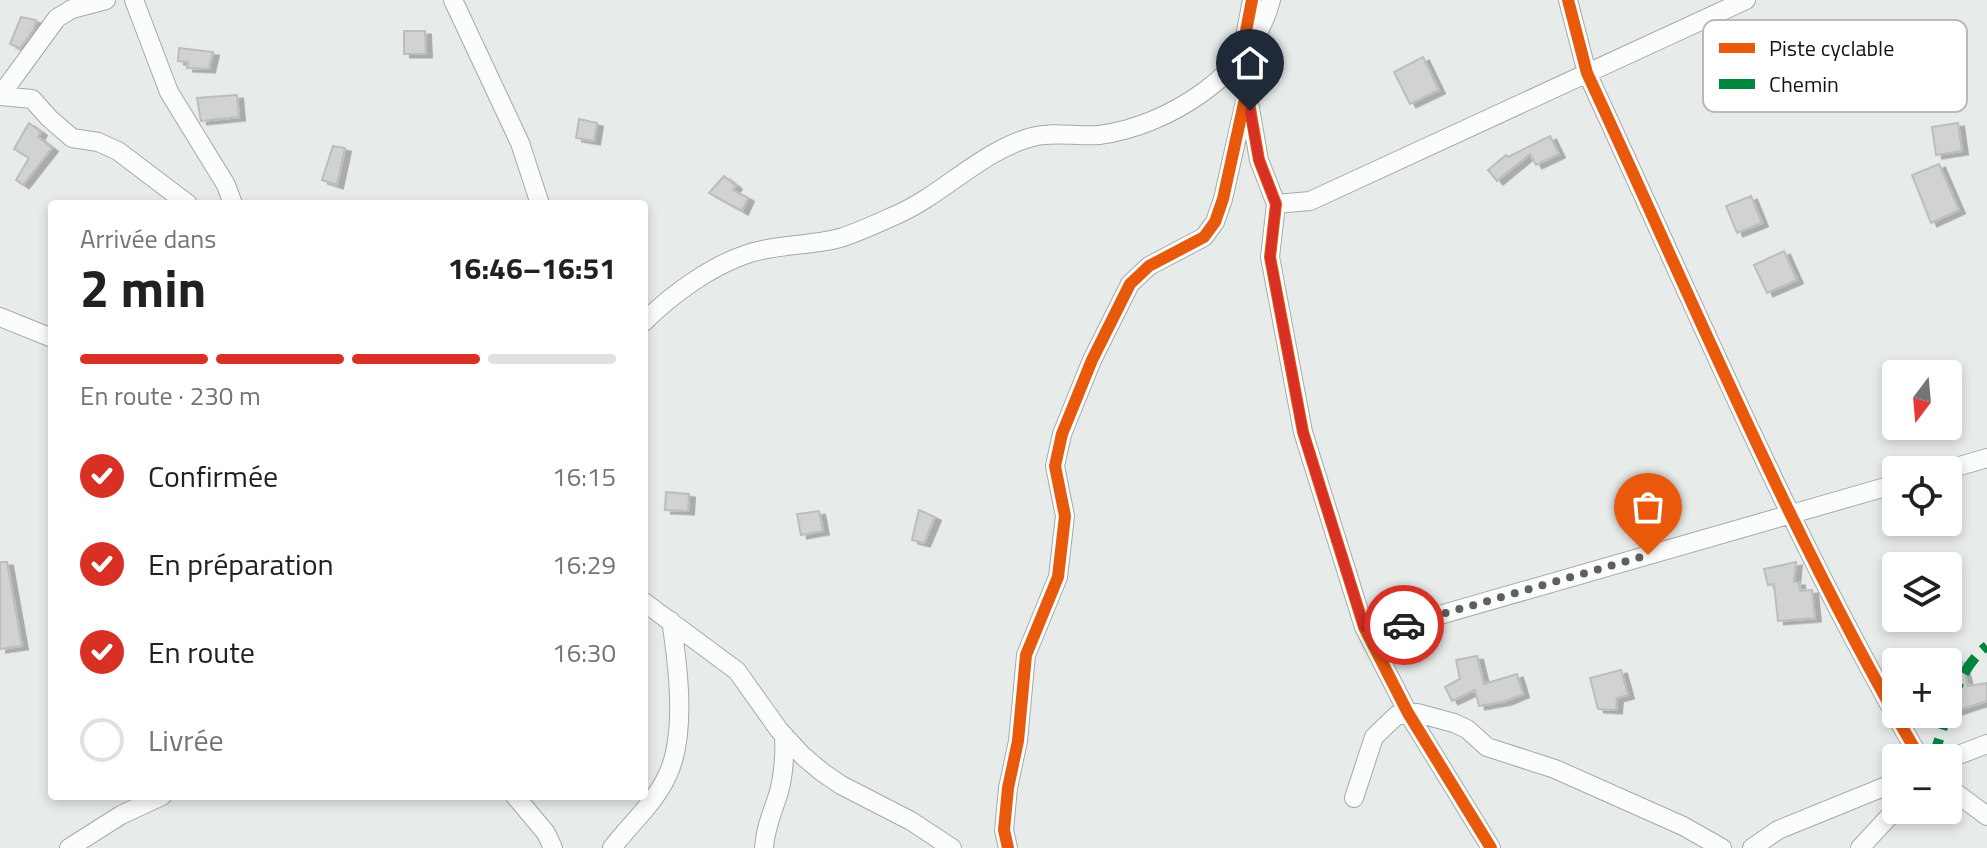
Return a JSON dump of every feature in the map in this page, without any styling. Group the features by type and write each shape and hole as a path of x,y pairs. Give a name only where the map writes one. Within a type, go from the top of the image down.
{"street":[{"path":"0,96 57,18 72,9 106,0"},
{"path":"134,0 169,92 226,185 232,200"},
{"path":"453,0 520,143 539,200"},
{"path":"1252,0 1241,57 1259,160 1276,204 1270,257 1303,432 1364,627 1408,713 1491,848"},
{"path":"648,313 696,281 749,254 838,238 901,213 993,154 1032,137 1097,135 1157,119 1213,86 1241,57 1254,41 1271,0"},
{"path":"1568,0 1587,73 1791,514 1882,693 1912,744"},
{"path":"1276,204 1310,201 1746,0"},
{"path":"1008,848 1004,830 1008,788 1018,741 1026,655 1058,577 1065,516 1055,466 1062,434 1096,350 1130,284 1149,266 1204,237 1215,222 1241,124 1245,86"},
{"path":"0,96 32,99 72,138 98,142 118,151 183,200"},
{"path":"0,317 48,336"},
{"path":"1962,465 1987,458"},
{"path":"1364,627 1391,629 1882,488"},
{"path":"648,605 737,671 803,756 841,785 911,821 952,848"},
{"path":"612,848 657,793 672,763 680,696 671,621"},
{"path":"1354,798 1374,737 1397,715 1408,713 1454,723 1467,729 1487,747 1555,769 1683,826 1722,848"},
{"path":"764,848 765,833 785,761 784,735"},
{"path":"1962,754 1987,744"},
{"path":"1752,848 1778,830 1882,788"},
{"path":"1962,797 1987,816"},
{"path":"69,848 121,815 153,800"},
{"path":"518,800 546,833 553,848"},
{"path":"1860,848 1882,824"}],"building":[{"path":"21,17 36,20 34,29 20,48 10,44"},
{"path":"404,31 425,31 426,54 404,54"},
{"path":"179,48 213,52 209,69 187,68 188,62 178,61"},
{"path":"1423,57 1439,90 1410,104 1394,72"},
{"path":"237,95 239,117 201,121 197,98"},
{"path":"579,119 597,123 594,141 576,138"},
{"path":"29,123 41,132 38,137 52,148 23,185 16,180 29,158 14,149"},
{"path":"1958,123 1962,151 1936,155 1932,127"},
{"path":"1550,136 1559,154 1536,165 1530,154 1497,181 1488,170 1506,155 1508,157"},
{"path":"333,146 345,148 337,185 322,180"},
{"path":"1939,164 1959,210 1931,223 1912,175"},
{"path":"724,176 736,186 733,190 748,198 742,211 709,193"},
{"path":"1751,196 1762,223 1737,233 1726,206"},
{"path":"1784,251 1797,280 1767,293 1754,265"},
{"path":"666,492 689,494 688,511 665,510"},
{"path":"919,510 935,517 924,543 912,540"},
{"path":"819,511 823,531 801,535 797,514"},
{"path":"0,562 7,562 22,646 0,649"},
{"path":"1796,562 1794,582 1799,582 1800,591 1812,590 1815,618 1778,621 1774,584 1768,585 1764,569"},
{"path":"1477,656 1484,684 1517,674 1523,694 1479,706 1475,690 1452,701 1445,687 1460,679 1456,660"},
{"path":"1962,663 1968,686 1987,683 1987,701 1962,709"},
{"path":"1621,670 1628,695 1617,698 1616,710 1598,709 1590,678"}],"marked path":[{"path":"1937,744 1959,683 1976,656 1987,646"}],"cycle path":[{"path":"1252,0 1241,57 1259,160 1276,204 1270,257 1303,432 1364,627 1408,713 1491,848"},
{"path":"1568,0 1587,73 1746,420 1829,591 1912,744"},
{"path":"1008,848 1004,830 1008,788 1018,741 1026,655 1058,577 1065,516 1055,466 1062,434 1092,360 1130,284 1149,266 1204,237 1215,222 1244,103"}],"way so far":[{"path":"1404,625 1648,555"}],"route":[{"path":"1250,111 1259,160 1276,204 1270,257 1303,432 1364,627 1391,629 1404,625"}]}
